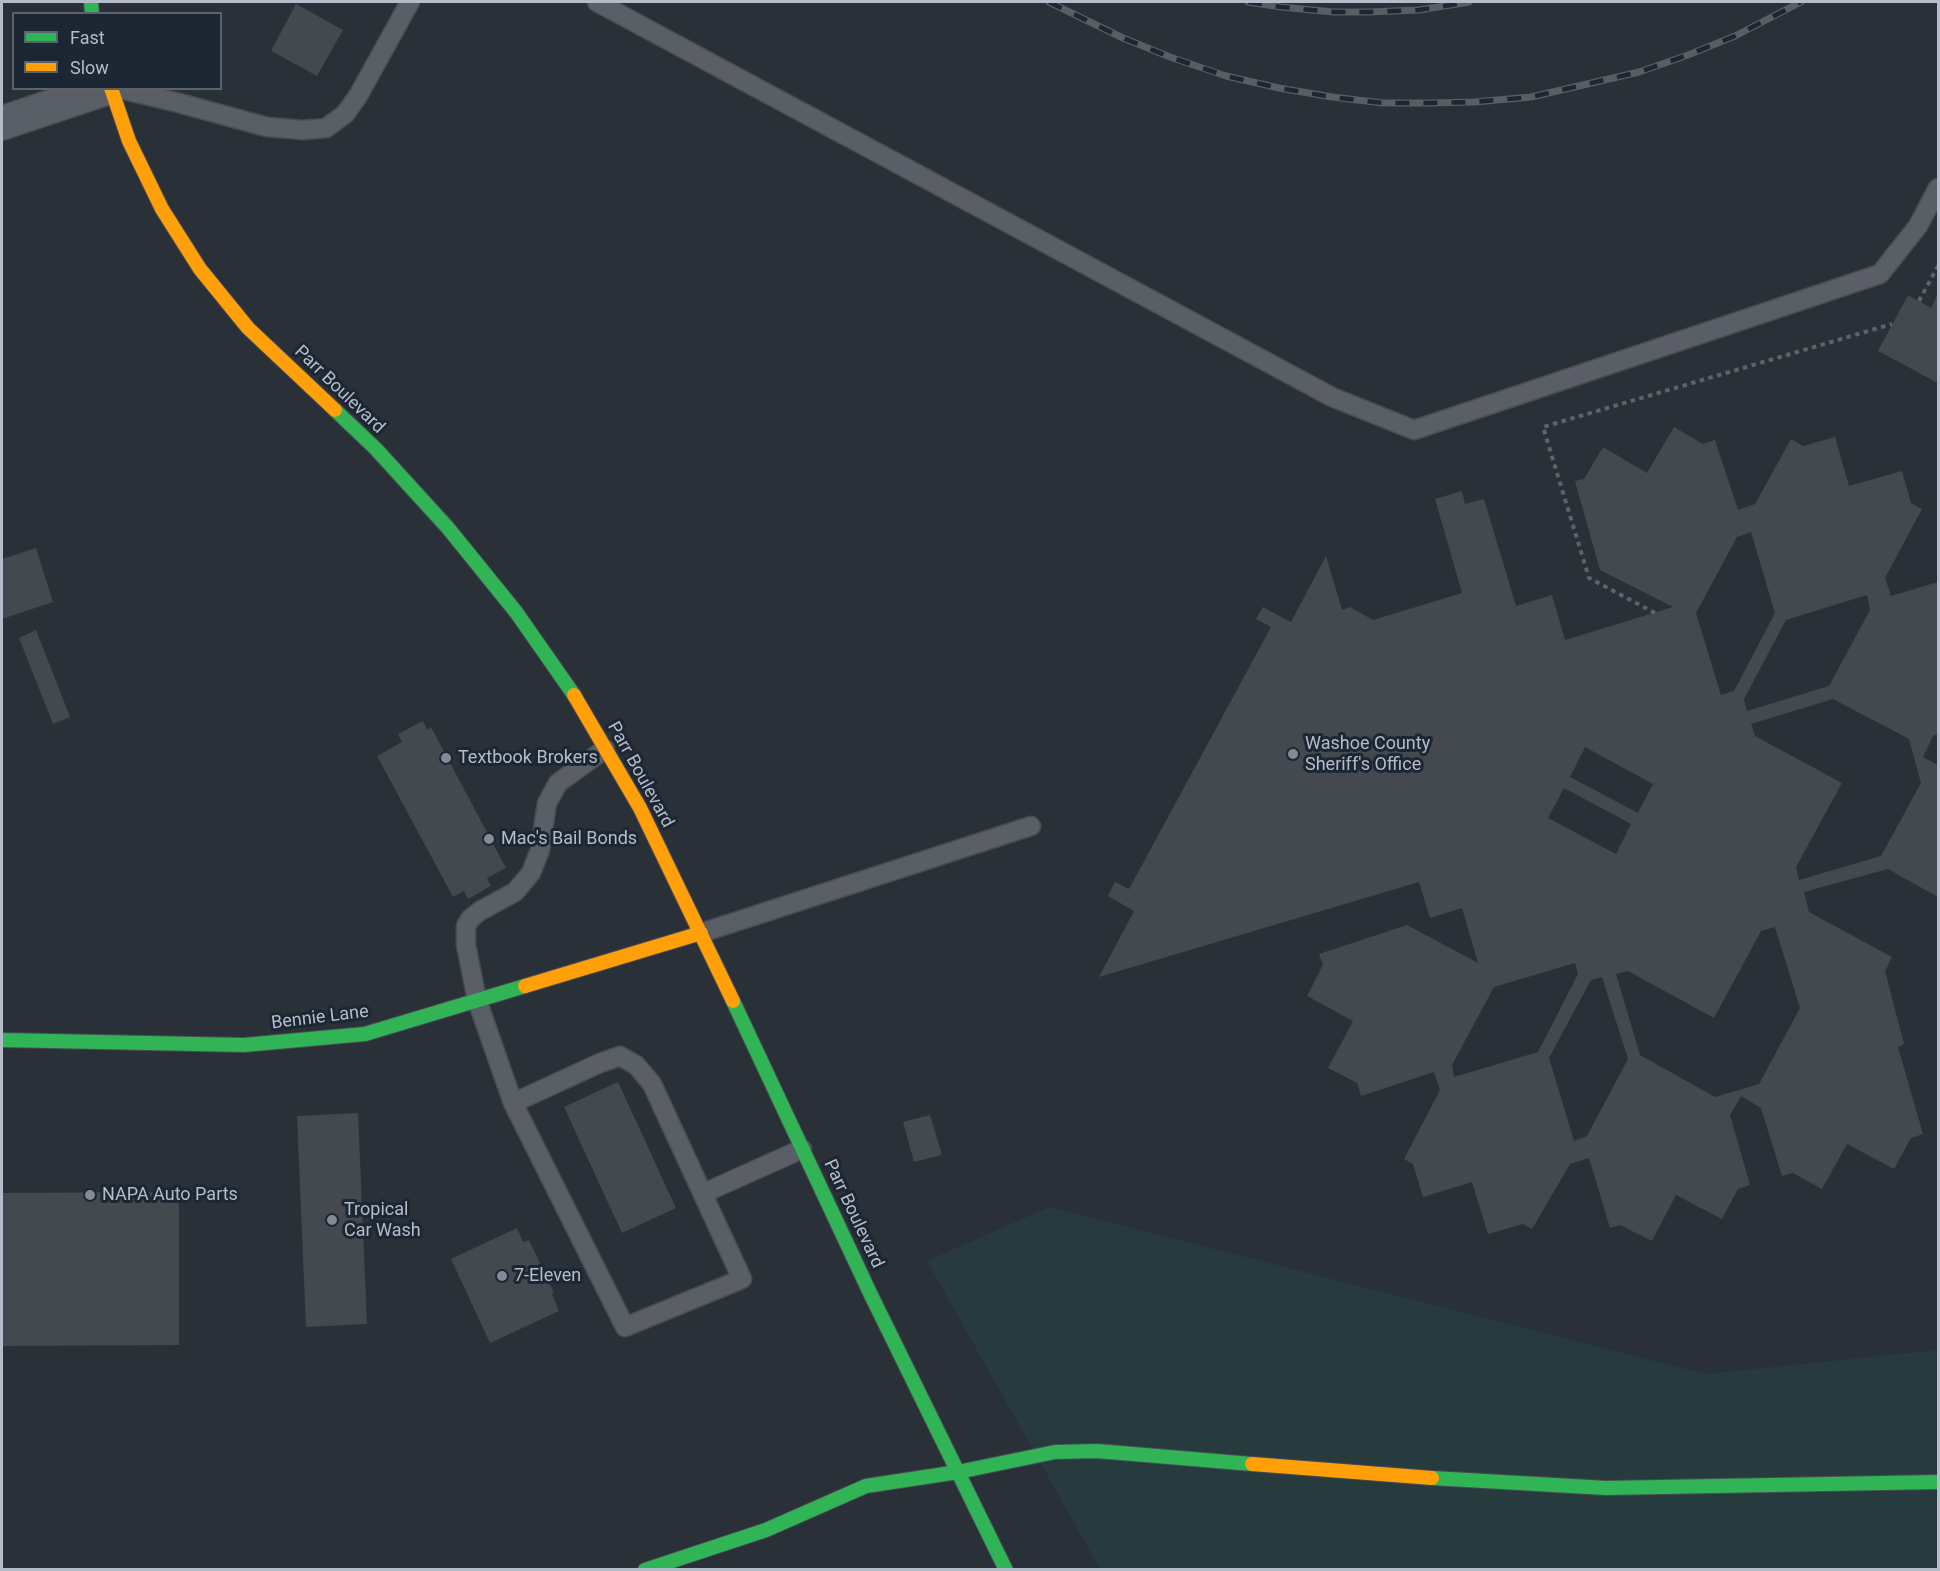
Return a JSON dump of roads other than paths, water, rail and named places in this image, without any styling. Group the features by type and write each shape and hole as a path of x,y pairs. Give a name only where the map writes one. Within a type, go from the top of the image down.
{"main road":[{"name":"Parr Boulevard","path":"110,90 129,141 162,209 200,269 248,328 376,449 448,528 516,612 577,700 640,808 870,1293 1006,1569"},
{"name":"Bennie Lane","path":"2,1040 252,1044 365,1034 701,933"},
{"path":"645,1569 766,1530 866,1486 958,1472 1055,1452 1097,1451 1438,1479 1606,1488 1938,1482"}],"street":[{"path":"2,123 103,90"}],"lane":[{"path":"124,90 267,127 303,130 326,128 345,114 358,96 410,2"},
{"path":"597,2 1332,397 1414,430 1880,274 1918,226 1938,188"},
{"path":"513,1103 620,1056 636,1065 652,1084 742,1279 625,1327 513,1103 477,1000 466,945 466,926 470,919 480,911 515,892 531,873 540,850 547,803 558,783 605,748"},
{"path":"701,933 1031,826"},
{"path":"704,1193 802,1149"}],"railway":[{"path":"1049,2 1123,38 1226,76 1279,88 1383,103 1475,102 1531,97 1639,72 1735,36 1801,2"},
{"path":"1248,2 1333,12 1419,10 1469,2"}],"place":[{"name":"Washoe County Sheriff's Office","path":"1293,754"},
{"name":"Textbook Brokers","path":"446,758"},
{"name":"Mac's Bail Bonds","path":"489,839"},
{"name":"NAPA Auto Parts","path":"90,1195"},
{"name":"Tropical Car Wash","path":"332,1220"},
{"name":"7-Eleven","path":"502,1276"}]}
